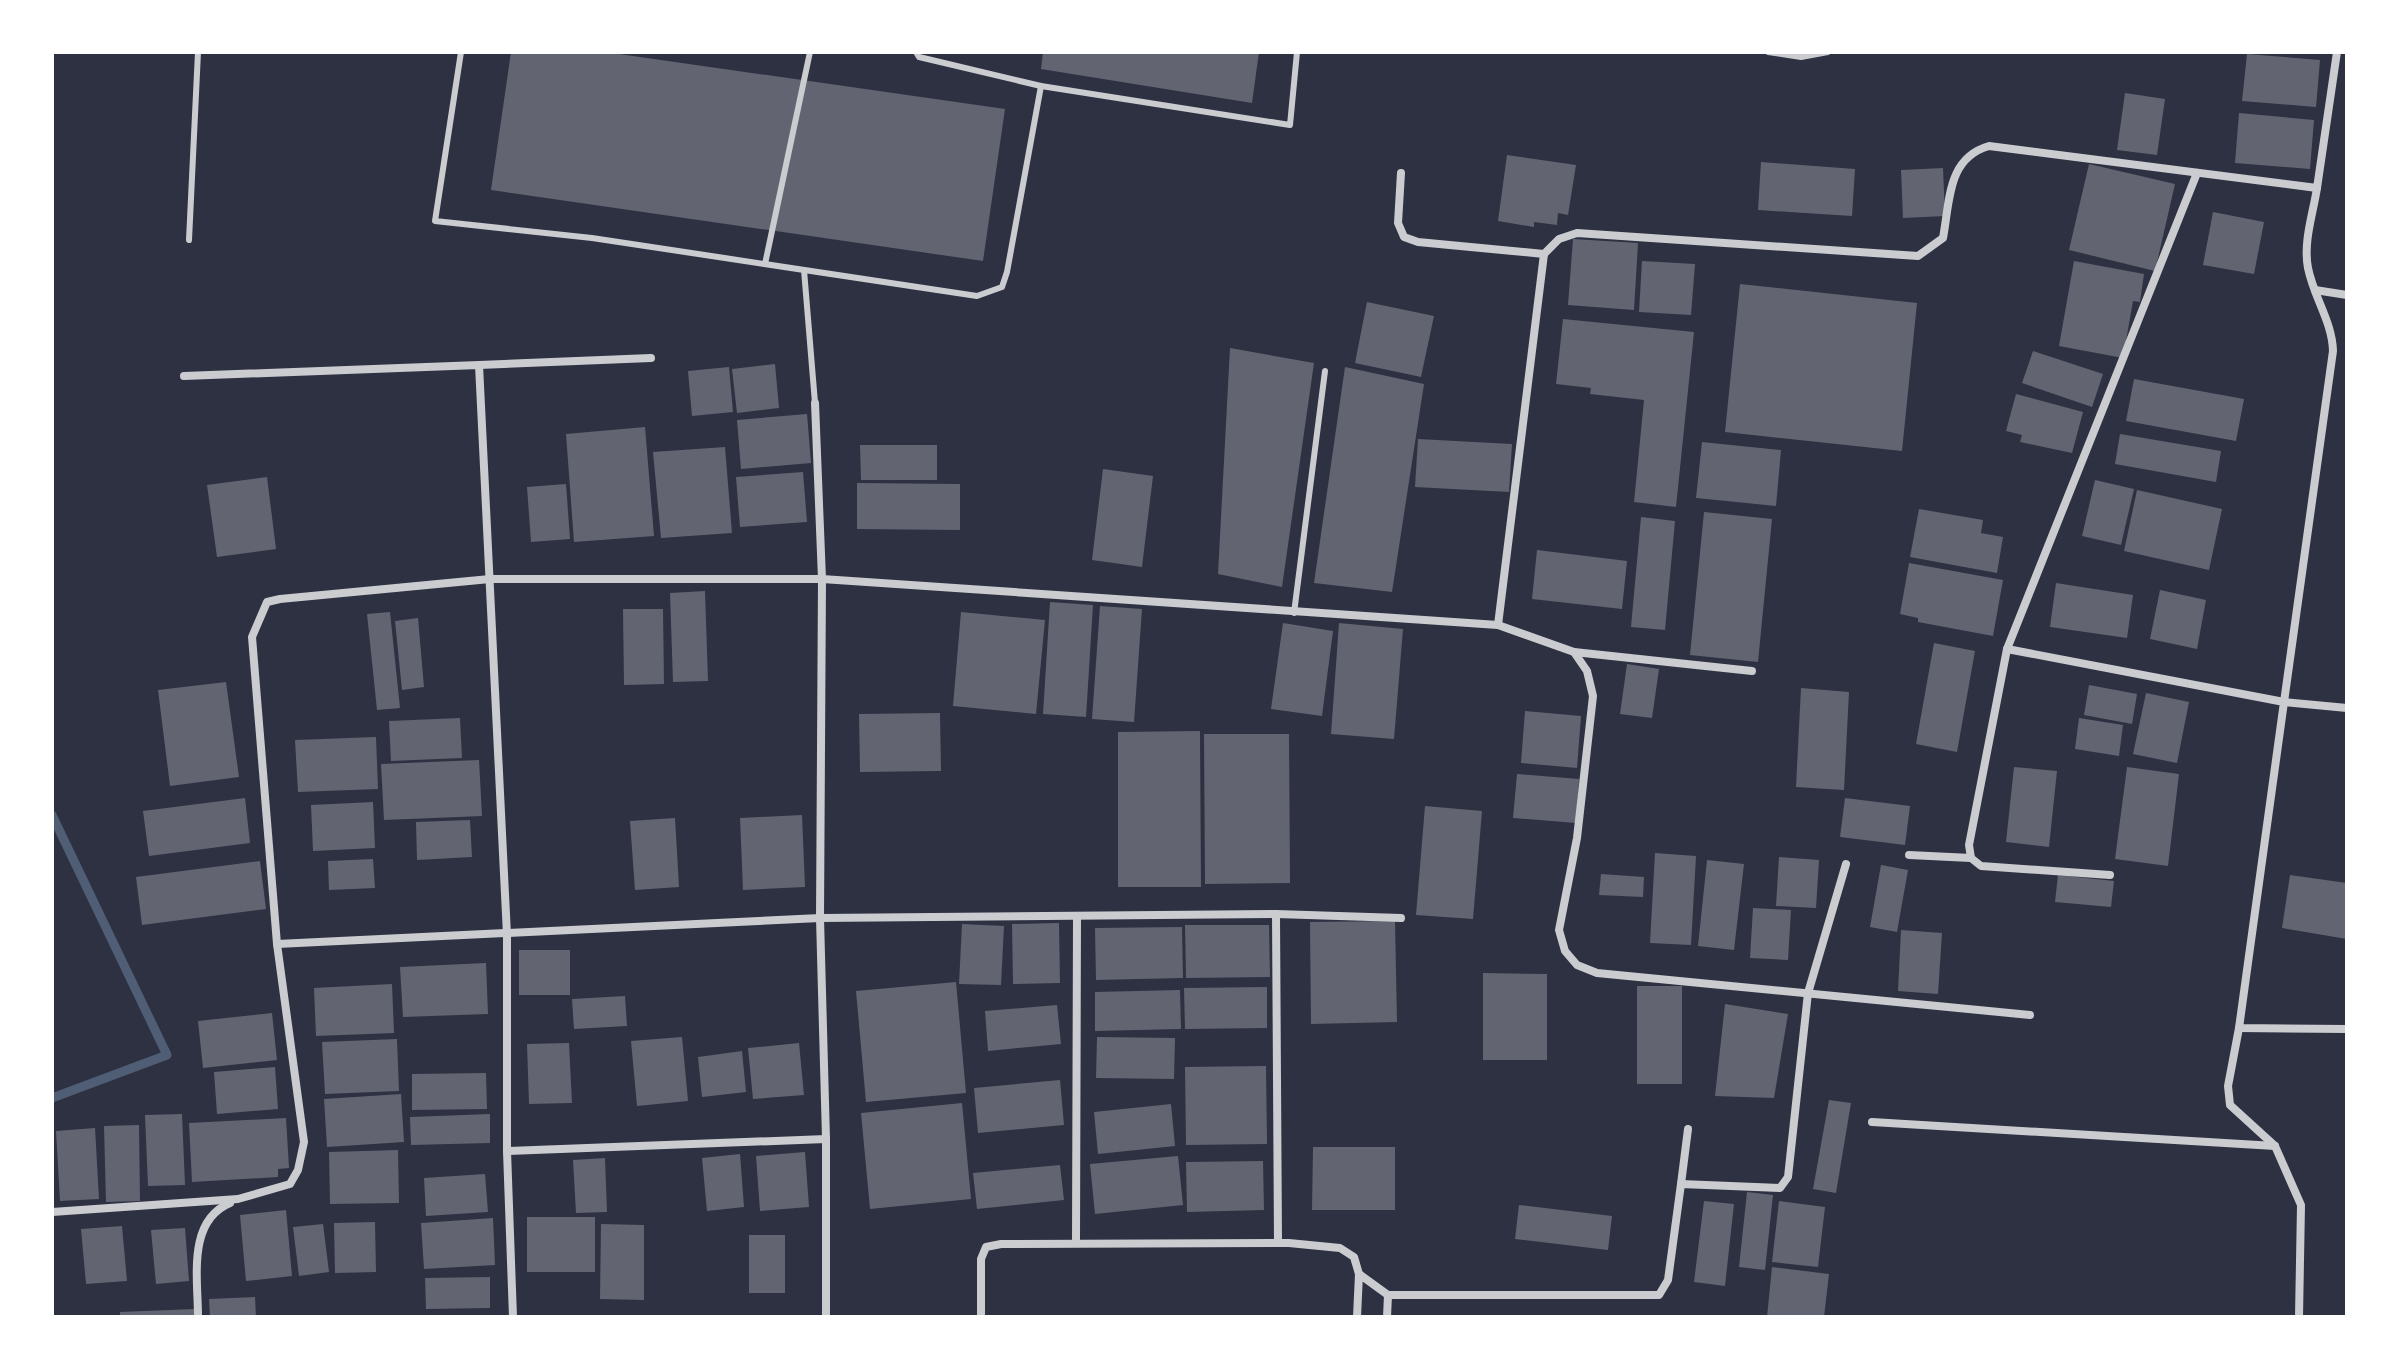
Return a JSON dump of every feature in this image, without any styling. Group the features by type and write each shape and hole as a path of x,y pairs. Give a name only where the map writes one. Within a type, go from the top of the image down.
{"street":[{"path":"2299,1317 2301,1205 2275,1146 2230,1105 2228,1086 2239,1028 2333,351 2332,332 2315,290 2307,246 2337,52"},
{"path":"1498,625 1544,254 1559,239 1577,233 1918,256 1943,238 1957,170 1964,158 1989,146 2317,188"},
{"path":"1401,173 1398,223 1404,237 1418,242 1544,254"},
{"path":"1971,858 1969,845 2007,649 2197,173"},
{"path":"2315,290 2347,295"},
{"path":"184,376 651,358"},
{"path":"479,365 507,935 507,1151 513,1317"},
{"path":"815,403 822,579 820,918 826,1139 826,1317"},
{"path":"198,1317 200,1232 218,1208 290,1184 298,1170 304,1142 277,944 252,637 267,602 490,579 822,579 1498,625 1574,652 1752,671"},
{"path":"2007,649 2284,702 2347,708"},
{"path":"1574,652 1587,671 1593,696 1577,838 1559,930 1565,951 1577,965 1597,973 2030,1015"},
{"path":"1909,855 1971,858 1981,866 2110,875"},
{"path":"1681,1184 1767,1189 1780,1188 1788,1177 1808,993 1846,864"},
{"path":"277,944 820,918 1276,914 1401,918"},
{"path":"1276,914 1278,1243"},
{"path":"1076,1242 1077,918"},
{"path":"2239,1028 2347,1029"},
{"path":"1872,1122 2275,1146"},
{"path":"1359,1274 1388,1295 1659,1295 1668,1280 1688,1129"},
{"path":"507,1151 826,1139"},
{"path":"52,1212 238,1199"},
{"path":"981,1317 981,1259 986,1247 1076,1242 1278,1243 1340,1248 1354,1257 1359,1274 1357,1317"},
{"path":"1387,1317 1388,1295"}],"lane":[{"path":"189,240 198,52"},
{"path":"461,52 435,221 592,238 977,296 1002,287 1041,86"},
{"path":"765,264 810,52"},
{"path":"916,52 919,57 1041,86 1290,125 1297,52"},
{"path":"1768,52 1801,57 1828,52"},
{"path":"804,270 815,403"},
{"path":"1294,613 1325,371"}],"building":[{"path":"511,52 605,52 1005,109 983,261 491,190"},
{"path":"1043,52 1259,52 1252,103 1041,69"},
{"path":"2247,54 2320,60 2316,107 2242,101"},
{"path":"2125,93 2165,99 2157,155 2117,150"},
{"path":"2239,113 2314,120 2310,169 2235,163"},
{"path":"1507,155 1576,165 1568,215 1558,213 1557,225 1534,222 1534,227 1498,221"},
{"path":"1761,162 1855,169 1852,216 1758,210"},
{"path":"2089,164 2175,184 2155,271 2069,250"},
{"path":"1943,168 1945,216 1903,218 1901,170"},
{"path":"2213,212 2264,222 2254,274 2203,265"},
{"path":"1573,239 1638,243 1634,310 1568,305"},
{"path":"1642,261 1695,264 1691,315 1639,312"},
{"path":"2074,261 2144,274 2140,302 2133,301 2123,358 2059,346"},
{"path":"1740,284 1917,303 1902,451 1725,432"},
{"path":"1367,302 1434,316 1421,377 1355,363"},
{"path":"1563,319 1694,332 1676,507 1634,502 1644,400 1590,394 1591,388 1556,384"},
{"path":"1230,348 1314,363 1282,587 1218,574"},
{"path":"2033,351 2103,374 2092,407 2022,383"},
{"path":"775,364 779,408 737,413 732,369"},
{"path":"729,367 733,412 692,416 688,371"},
{"path":"1345,367 1424,384 1392,592 1314,583"},
{"path":"2134,379 2244,399 2236,441 2126,421"},
{"path":"2016,394 2083,412 2072,453 2020,442 2022,435 2006,431"},
{"path":"807,414 811,463 741,469 737,420"},
{"path":"645,427 654,536 574,542 566,434"},
{"path":"2120,434 2221,451 2216,482 2115,464"},
{"path":"1418,439 1512,444 1509,492 1415,487"},
{"path":"1702,442 1781,450 1776,506 1696,498"},
{"path":"860,445 937,445 937,480 861,480"},
{"path":"725,447 732,533 661,538 653,452"},
{"path":"1103,469 1153,476 1142,567 1092,560"},
{"path":"803,472 807,522 740,527 736,477"},
{"path":"267,477 276,549 217,557 207,485"},
{"path":"2095,480 2134,489 2121,545 2082,536"},
{"path":"857,483 960,484 960,530 857,529"},
{"path":"566,484 570,539 531,542 527,487"},
{"path":"2137,490 2222,509 2209,570 2124,551"},
{"path":"1919,509 1983,520 1981,533 2003,537 1997,573 1910,557"},
{"path":"1704,512 1772,519 1758,662 1690,655"},
{"path":"1641,517 1675,521 1665,630 1631,627"},
{"path":"1537,550 1627,561 1622,609 1532,599"},
{"path":"1909,563 2003,580 1993,636 1918,622 1918,618 1900,614"},
{"path":"2056,583 2133,595 2127,638 2050,627"},
{"path":"2160,590 2206,600 2197,649 2150,639"},
{"path":"705,591 708,681 673,682 670,593"},
{"path":"1050,602 1093,605 1086,717 1043,714"},
{"path":"1100,606 1142,609 1134,722 1092,719"},
{"path":"623,609 663,609 664,684 624,685"},
{"path":"390,612 400,708 377,710 367,614"},
{"path":"961,612 1045,620 1036,714 953,706"},
{"path":"418,618 424,687 402,690 395,621"},
{"path":"1283,623 1333,631 1322,716 1271,709"},
{"path":"1339,623 1403,629 1394,739 1331,734"},
{"path":"1934,643 1975,651 1957,752 1916,744"},
{"path":"1627,664 1659,669 1652,718 1620,714"},
{"path":"226,682 239,777 170,786 158,690"},
{"path":"2089,685 2137,694 2132,724 2084,715"},
{"path":"1801,688 1849,692 1844,790 1796,787"},
{"path":"2146,693 2189,702 2177,763 2133,754"},
{"path":"1525,711 1581,716 1577,768 1521,763"},
{"path":"940,713 941,771 860,772 859,714"},
{"path":"460,718 462,758 391,761 389,721"},
{"path":"2079,718 2123,725 2119,756 2075,749"},
{"path":"1200,731 1201,887 1118,887 1118,732"},
{"path":"1204,734 1289,734 1290,883 1205,884"},
{"path":"376,737 378,789 298,792 295,740"},
{"path":"479,760 482,816 384,820 381,764"},
{"path":"2014,767 2057,771 2049,847 2006,842"},
{"path":"2127,767 2179,774 2168,866 2115,859"},
{"path":"1517,774 1579,779 1576,823 1513,818"},
{"path":"245,798 250,843 149,856 143,811"},
{"path":"1845,798 1910,806 1905,845 1840,837"},
{"path":"373,802 375,848 313,851 311,805"},
{"path":"1425,806 1482,811 1473,919 1416,915"},
{"path":"802,815 805,887 743,890 740,818"},
{"path":"675,818 679,887 635,890 630,821"},
{"path":"470,820 472,857 417,860 416,822"},
{"path":"1655,853 1696,856 1691,945 1650,943"},
{"path":"1779,857 1819,860 1816,908 1776,906"},
{"path":"373,859 375,888 329,890 328,861"},
{"path":"1707,860 1744,864 1734,950 1698,946"},
{"path":"260,861 266,909 142,925 136,877"},
{"path":"1881,865 1908,870 1897,932 1870,927"},
{"path":"1601,874 1644,877 1643,897 1599,895"},
{"path":"2058,875 2114,881 2111,907 2055,902"},
{"path":"2290,875 2347,883 2347,939 2282,928"},
{"path":"1753,908 1791,910 1788,960 1750,958"},
{"path":"1395,921 1397,1022 1311,1024 1310,922"},
{"path":"1059,923 1060,983 1013,984 1012,924"},
{"path":"962,924 1004,926 1001,985 959,984"},
{"path":"1185,925 1269,925 1270,977 1186,978"},
{"path":"1182,927 1183,978 1096,980 1095,928"},
{"path":"1901,930 1942,933 1938,994 1898,991"},
{"path":"519,950 570,950 570,995 519,995"},
{"path":"486,963 488,1014 403,1017 400,967"},
{"path":"1483,973 1547,974 1547,1060 1483,1060"},
{"path":"956,982 966,1093 866,1102 856,991"},
{"path":"392,984 394,1033 316,1036 314,988"},
{"path":"1637,986 1682,986 1682,1084 1637,1084"},
{"path":"1267,987 1267,1028 1185,1029 1184,988"},
{"path":"1180,990 1181,1029 1095,1031 1095,992"},
{"path":"625,996 627,1026 574,1029 572,999"},
{"path":"1725,1004 1788,1014 1774,1098 1715,1096"},
{"path":"1057,1005 1061,1044 988,1051 985,1011"},
{"path":"272,1013 277,1060 203,1068 198,1021"},
{"path":"682,1037 688,1101 637,1106 631,1041"},
{"path":"1097,1037 1175,1038 1174,1079 1096,1078"},
{"path":"397,1039 399,1091 325,1094 322,1042"},
{"path":"569,1043 572,1103 529,1104 527,1044"},
{"path":"799,1043 804,1095 753,1099 748,1048"},
{"path":"742,1051 746,1092 702,1097 698,1057"},
{"path":"1266,1066 1267,1144 1186,1145 1185,1067"},
{"path":"275,1067 278,1109 217,1114 214,1072"},
{"path":"486,1073 487,1109 412,1110 412,1074"},
{"path":"1060,1080 1064,1125 978,1133 974,1088"},
{"path":"401,1094 404,1142 327,1147 324,1099"},
{"path":"1829,1100 1851,1103 1836,1193 1813,1189"},
{"path":"962,1103 971,1199 870,1209 861,1113"},
{"path":"1171,1104 1175,1146 1098,1154 1094,1112"},
{"path":"182,1114 185,1185 148,1186 145,1115"},
{"path":"490,1114 490,1143 411,1145 410,1117"},
{"path":"286,1118 289,1168 278,1169 278,1177 192,1182 189,1123"},
{"path":"139,1125 140,1201 106,1202 104,1126"},
{"path":"95,1128 99,1199 60,1201 56,1131"},
{"path":"1313,1147 1395,1147 1395,1210 1312,1210"},
{"path":"398,1150 399,1203 330,1204 329,1152"},
{"path":"805,1152 809,1207 760,1211 756,1156"},
{"path":"740,1154 744,1207 707,1211 702,1158"},
{"path":"1178,1156 1183,1205 1095,1214 1090,1164"},
{"path":"605,1158 607,1212 576,1213 573,1160"},
{"path":"1263,1161 1264,1210 1187,1212 1186,1162"},
{"path":"1060,1165 1064,1200 977,1209 973,1173"},
{"path":"485,1174 488,1212 426,1216 424,1178"},
{"path":"1747,1192 1773,1195 1765,1270 1739,1267"},
{"path":"1704,1201 1734,1204 1725,1286 1694,1282"},
{"path":"1779,1201 1825,1207 1818,1267 1772,1262"},
{"path":"1519,1205 1612,1216 1608,1250 1515,1239"},
{"path":"286,1210 292,1276 246,1281 240,1215"},
{"path":"527,1217 595,1217 595,1272 527,1272"},
{"path":"493,1218 495,1265 424,1269 421,1223"},
{"path":"375,1222 376,1272 335,1273 334,1223"},
{"path":"323,1224 329,1272 299,1276 293,1227"},
{"path":"601,1224 644,1225 644,1300 600,1299"},
{"path":"122,1226 127,1281 86,1284 81,1229"},
{"path":"185,1228 189,1281 156,1284 151,1230"},
{"path":"749,1235 785,1235 785,1293 749,1293"},
{"path":"1772,1267 1829,1274 1824,1317 1767,1317"},
{"path":"490,1277 490,1308 426,1309 425,1278"},
{"path":"255,1297 256,1317 210,1317 209,1299"},
{"path":"194,1309 194,1317 120,1317 120,1312"}],"waterway":[{"path":"52,815 167,1055 52,1098"}]}
